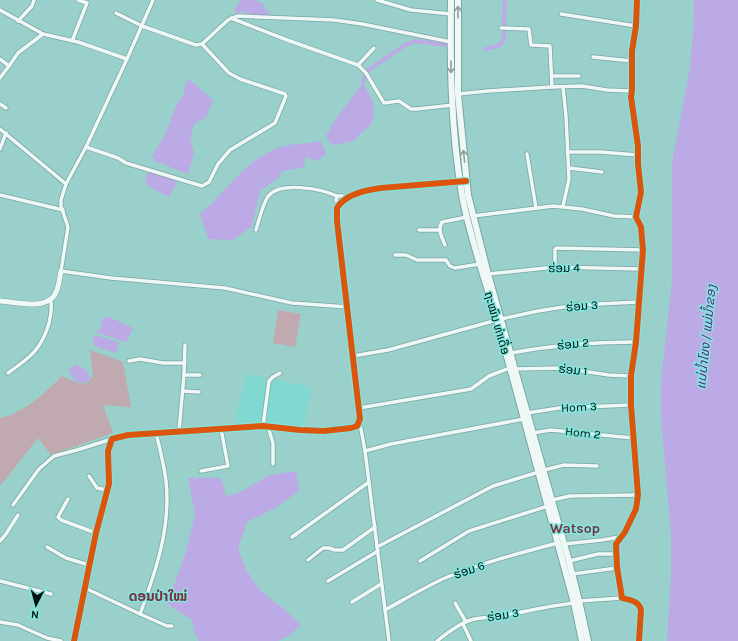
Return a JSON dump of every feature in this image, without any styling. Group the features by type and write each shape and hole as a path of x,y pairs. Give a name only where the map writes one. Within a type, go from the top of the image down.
{"main road":[{"name":"ຖະໝົນ ທ່າເດື່ອ","path":"451,0 453,106 463,182 480,264 511,353 512,369"},
{"name":"ຖະໝົນ ທ່າເດື່ອ","path":"458,0 458,94 463,182"},
{"name":"ຖະໝົນ ທ່າເດື່ອ","path":"470,216 488,274 512,369 541,471 552,500 561,543 588,641"},
{"name":"ຖະໝົນ ທ່າເດື່ອ","path":"526,417 533,433 548,506 569,561 577,602 582,641"}],"street":[{"path":"18,21 32,6 34,0"},
{"path":"72,41 87,3 78,0"},
{"path":"8,373 28,358 39,346 48,329 51,300 58,290 68,232 61,200 66,184 86,147 153,0"},
{"path":"376,0 412,10 451,14"},
{"path":"622,598 617,568 616,544 636,509 638,495 631,405 631,376 640,302 643,250 643,236 641,227 636,217 641,192 636,125 631,97 632,51 636,26 637,0"},
{"path":"0,10 43,34 72,41 127,59"},
{"path":"116,13 142,26 196,46 202,44 231,18 237,16 334,20 362,24 451,42"},
{"path":"561,14 636,26"},
{"path":"231,18 358,65 366,73 384,103 399,101 411,109 453,106"},
{"path":"501,28 529,29 531,45 550,46 552,87"},
{"path":"0,78 18,53 43,34"},
{"path":"86,147 118,158 126,163 202,186 209,182 218,164 230,150 273,126 277,120 286,95 240,79 229,73 202,44"},
{"path":"358,65 374,48"},
{"path":"594,56 632,61"},
{"path":"0,59 9,66"},
{"path":"552,76 580,76"},
{"path":"458,94 582,86 608,90 632,91"},
{"path":"563,87 569,168 568,188 563,206"},
{"path":"0,104 6,108"},
{"path":"0,129 66,184"},
{"path":"0,149 6,133"},
{"path":"567,152 600,152 638,155"},
{"path":"527,154 536,208"},
{"path":"569,168 602,172"},
{"path":"13,505 39,469 54,456 128,435 266,426 324,431 351,428 358,425 360,419 359,408 336,211 339,205 348,198 367,190 463,182"},
{"path":"256,230 267,197 273,191 283,188 301,188 348,198"},
{"path":"0,195 63,210"},
{"path":"336,196 336,200 339,205"},
{"path":"445,245 440,230 440,224 442,222 470,216 563,206 597,211 614,216 636,217"},
{"path":"419,230 440,230"},
{"path":"555,267 554,252 555,249 558,248 643,250"},
{"path":"395,255 406,255 417,260 446,260 450,266 455,268 480,264"},
{"name":"ຮ່ອມ 4","path":"488,274 555,267 641,269"},
{"path":"61,271 111,278 225,288 292,303 348,307"},
{"path":"0,301 38,304 51,300"},
{"name":"ຮ່ອມ 3","path":"353,356 388,350 538,311 576,305 640,302"},
{"name":"ຮ່ອມ 2","path":"511,353 597,342 636,342"},
{"path":"179,431 183,391 185,345"},
{"path":"129,361 140,359 163,363 185,362"},
{"name":"ຮ່ອມ 1","path":"359,408 471,389 489,376 512,369 561,368 609,375 631,376"},
{"path":"273,464 273,443 266,426 269,381 280,373"},
{"path":"184,375 200,375"},
{"path":"183,391 199,392"},
{"name":"Hom 3","path":"365,451 391,444 526,417 559,408 631,405"},
{"path":"358,425 362,429 381,584 390,641"},
{"path":"201,471 228,466 221,429"},
{"name":"Hom 2","path":"533,433 551,430 633,438"},
{"path":"140,614 160,555 167,500 166,480 156,433"},
{"path":"74,641 89,565 107,490 108,451 112,439"},
{"path":"328,581 377,549 493,486 564,465 597,466"},
{"path":"89,476 97,488 107,490"},
{"path":"292,537 369,482"},
{"path":"552,500 570,496 638,495"},
{"path":"68,499 58,517 61,520 96,533"},
{"path":"420,561 469,531 548,506"},
{"path":"0,541 18,515"},
{"path":"308,560 323,548 344,550 375,527"},
{"name":"ຮ່ອມ 6","path":"385,610 446,578 508,556 561,543 620,537"},
{"path":"47,547 66,558 89,565"},
{"path":"569,561 598,554 616,554"},
{"path":"572,574 617,568"},
{"path":"0,581 52,594"},
{"path":"352,602 381,584"},
{"path":"85,588 167,626 172,626"},
{"path":"577,602 622,598 634,601 641,610 639,641"},
{"name":"ຮ່ອມ 3","path":"437,641 464,623 473,619 485,619 548,606 577,602"},
{"path":"455,603 471,641"},
{"path":"0,622 18,625 47,638 61,641"}],"shaded area":[{"path":"278,310 301,314 295,347 273,343"},
{"path":"90,350 123,362 131,407 103,405 113,433 51,455 38,438 0,486 0,418 18,412 26,407 42,395 62,376 75,382 86,384 93,376"},
{"path":"247,374 311,387 304,428 263,422 234,423"}],"water":[{"path":"241,0 254,0 263,3 265,10 270,12 268,17 249,15 244,12 236,13 234,10"},
{"name":"แม่น้ำโขง / ແມ່ນ້ຳຂອງ","path":"694,0 738,0 738,641 667,641 671,575 671,536 661,417 661,381 672,280 672,163 690,68"},
{"path":"190,80 213,100 206,117 194,124 190,138 194,153 188,174 155,161 152,156 164,137 177,104 184,94 186,82"},
{"path":"363,83 372,100 374,112 371,125 354,141 333,145 329,142 326,136 335,120"},
{"path":"321,141 326,154 317,161 306,157 304,167 282,171 278,178 260,191 252,226 233,240 208,239 200,214 247,167 257,159 281,147"},
{"path":"148,172 175,179 176,184 169,197 149,187 145,180"},
{"path":"107,316 133,328 127,342 95,332 100,329 102,320"},
{"path":"94,335 119,342 116,353 97,347 93,344"},
{"path":"76,364 87,371 90,379 85,383 75,381 68,370"},
{"path":"296,471 299,491 275,508 247,522 238,548 246,570 260,590 283,608 301,625 287,637 278,641 199,641 194,631 192,620 167,604 186,552 195,514 188,478 221,478 226,496 238,493 270,475"}],"waterway":[{"path":"504,25 505,0"},
{"path":"485,49 499,45 503,41 504,32"},
{"path":"367,71 405,45 416,41 445,45"},
{"path":"363,83 365,76"}],"cycle path":[{"path":"637,0 636,26 632,51 631,97 638,146 641,192 636,217 641,227 643,250 636,342 631,376 631,405 638,495 636,509 625,532 616,544 617,567 622,598 636,603 641,610 639,641"},
{"path":"74,641 96,533 109,484 108,451 112,439 128,435 263,426 324,431 357,426 360,419 337,221 337,208 350,196 369,190 466,181"}],"district":[{"name":"Watsop","path":"575,528"},
{"name":"ດອນປ່າໃໝ່","path":"158,596"}]}
